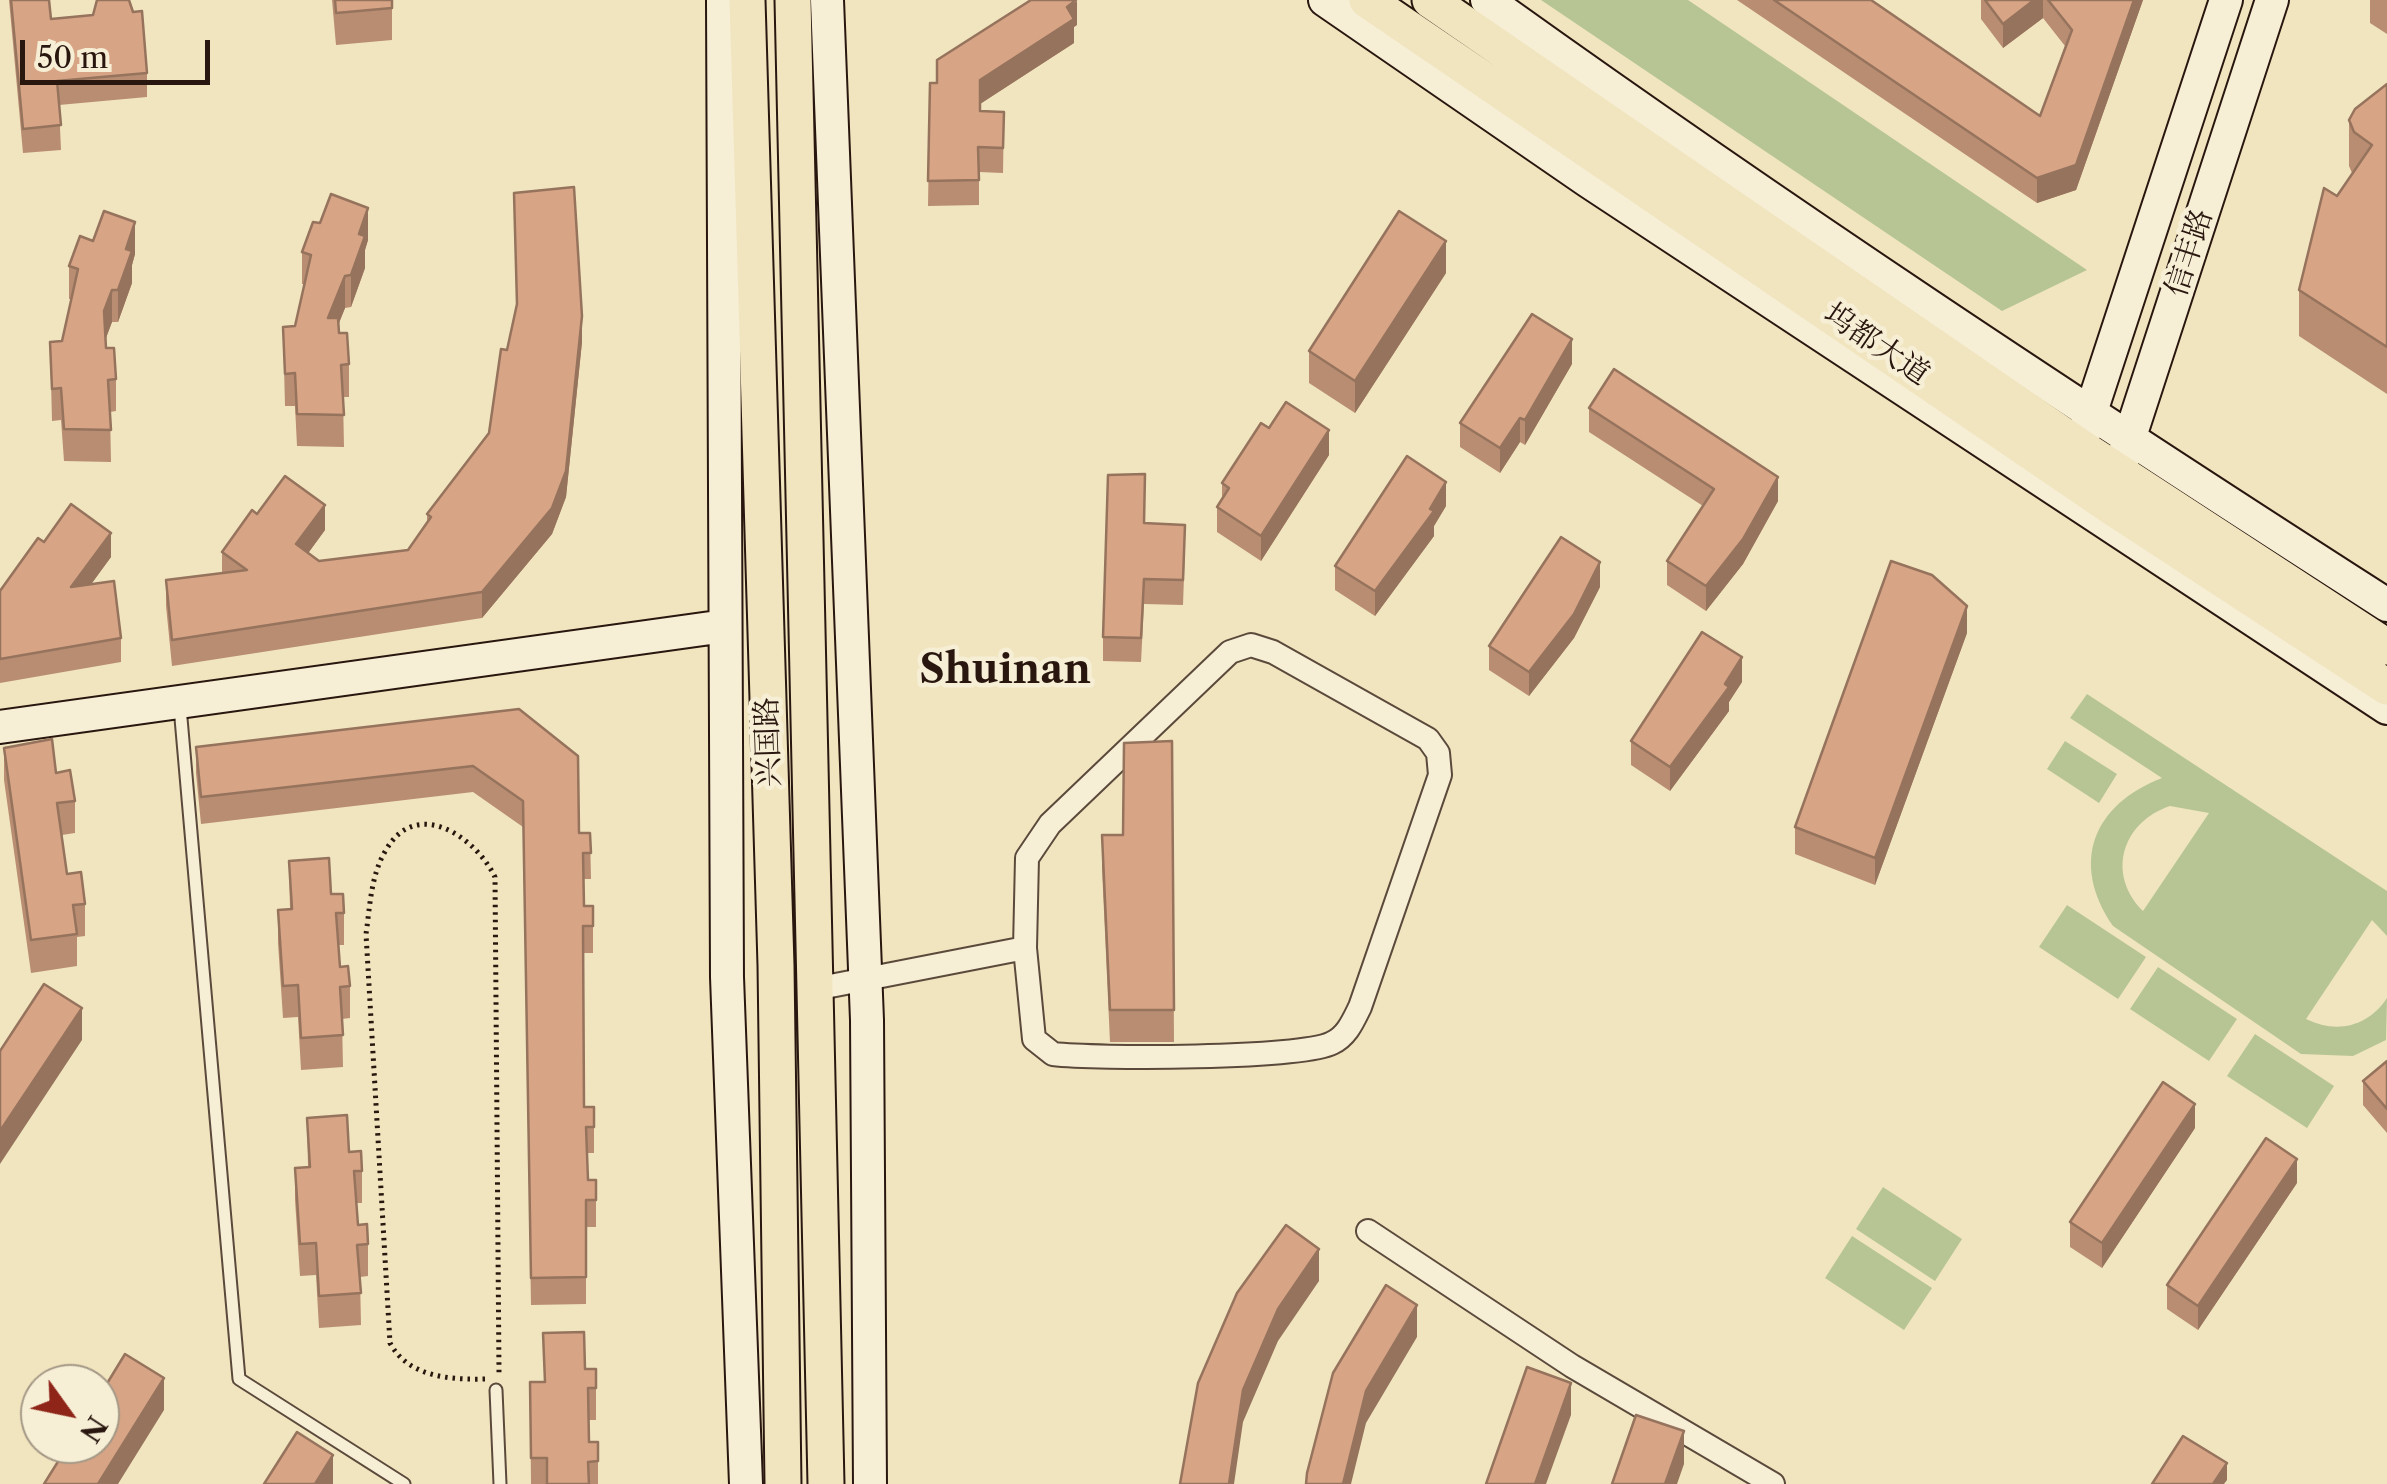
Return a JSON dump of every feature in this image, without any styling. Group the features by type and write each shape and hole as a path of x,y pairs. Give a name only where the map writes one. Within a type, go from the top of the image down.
{"main road":[{"name":"兴国路","path":"747,0 776,965 783,1484"},
{"name":"兴国路","path":"792,0 826,1484"},
{"name":"坞都大道","path":"1368,0 2078,464 2124,456 2387,647"},
{"name":"坞都大道","path":"1430,0 2078,464 2110,506 2387,687"}],"street":[{"path":"723,0 727,978 746,1484"},
{"path":"828,0 865,979 870,1484"},
{"path":"1326,0 1588,181 2387,708"},
{"path":"1487,0 1640,109 2088,412 2124,456 2387,606"},
{"name":"信丰路","path":"2078,464 2088,412 2226,0"},
{"name":"信丰路","path":"2110,506 2272,0"},
{"path":"0,727 725,626"},
{"path":"1250,645 1274,652 1428,739 1438,754 1440,774 1360,1007 1347,1032 1330,1044 1278,1053 1052,1054 1034,1039 1025,948 1027,858 1050,824 1230,652 1250,645"},
{"path":"815,989 1025,948"},
{"path":"1368,1231 1588,1375 1773,1484"}],"lane":[{"path":"180,702 239,1379 404,1484"},
{"path":"498,1384 500,1484"}],"path":[{"path":"426,825 468,838 485,856 495,878 498,1384 455,1380 416,1370 398,1358 390,1343 366,934 375,877 384,852 398,833 426,825"}],"green space":[{"path":"1541,0 1688,0 2087,270 2002,311"},
{"path":"2087,694 2387,891 2387,936 2372,920 2306,1019 2329,1026 2351,1025 2371,1016 2387,998 2386,1040 2353,1056 2301,1054 2113,926 2093,880 2091,858 2096,838 2119,803 2162,778 2070,718","holes":["2170,806 2209,813 2143,911 2125,881 2123,866 2131,836 2140,824"]},
{"path":"2065,741 2117,774 2099,803 2047,769"},
{"path":"2067,905 2146,957 2118,999 2039,947"},
{"path":"2158,967 2237,1019 2209,1061 2130,1009"},
{"path":"2255,1034 2334,1086 2307,1128 2227,1076"},
{"path":"1883,1187 1962,1239 1935,1281 1856,1229"},
{"path":"1852,1236 1932,1288 1904,1330 1825,1278"}],"building":[{"path":"11,0 49,0 51,19 93,15 97,0 129,0 133,12 142,11 147,73 57,81 61,125 23,129"},
{"path":"335,0 392,0 392,8 336,13"},
{"path":"1031,0 1076,0 1067,7 1074,19 980,80 980,111 1004,112 1003,148 978,147 979,180 928,181 930,83 937,83 937,60"},
{"path":"1774,0 1871,0 2040,116 2072,30 2048,0 2134,0 2076,165 2037,178"},
{"path":"1985,0 2034,0 2003,24"},
{"path":"2387,84 2387,347 2299,290 2324,188 2337,196 2372,145 2354,132 2349,120 2355,109"},
{"path":"574,187 582,316 566,471 552,508 482,592 172,640 166,580 247,570 222,552 252,510 257,514 285,476 325,505 296,544 319,561 408,550 431,517 427,514 489,433 501,349 507,350 517,304 514,193"},
{"path":"331,194 368,208 359,234 365,236 351,275 345,276 328,318 338,318 339,333 347,333 349,364 341,365 344,415 297,414 295,373 285,374 283,327 295,326 311,255 302,252 313,222 320,223"},
{"path":"104,211 135,222 126,249 132,251 118,290 112,290 104,311 106,348 114,348 116,379 108,380 111,430 64,429 61,388 52,389 50,342 62,341 78,269 69,266 80,236 93,241"},
{"path":"1399,211 1446,241 1355,381 1309,351"},
{"path":"1532,314 1572,339 1525,420 1520,418 1500,448 1460,423"},
{"path":"1614,369 1778,477 1743,539 1706,586 1667,561 1714,489 1589,408"},
{"path":"1286,402 1329,430 1261,536 1217,507 1229,488 1222,483 1261,423 1269,428"},
{"path":"1407,456 1446,482 1430,509 1434,511 1375,591 1335,566"},
{"path":"1145,474 1144,523 1185,525 1183,580 1144,579 1141,638 1103,637 1108,475"},
{"path":"71,504 111,533 71,587 114,581 121,638 0,659 0,591 38,538 44,542"},
{"path":"1561,537 1600,562 1574,614 1529,672 1489,646"},
{"path":"1891,561 1932,575 1967,606 1875,858 1795,827"},
{"path":"1702,632 1742,657 1725,684 1729,687 1670,767 1631,741"},
{"path":"519,709 578,756 579,833 590,833 591,853 583,853 584,906 593,906 593,926 583,926 584,1107 594,1107 594,1127 586,1127 588,1180 596,1180 596,1200 586,1200 586,1277 531,1278 523,801 473,766 201,797 196,747"},
{"path":"52,739 56,773 70,770 75,801 57,803 67,874 81,872 85,904 73,905 77,934 31,940 4,748"},
{"path":"1172,741 1174,1010 1110,1010 1102,835 1123,835 1124,743"},
{"path":"329,858 331,894 343,894 344,913 336,913 340,967 348,966 350,986 340,987 343,1035 301,1038 298,985 283,986 278,910 292,909 289,861"},
{"path":"44,984 82,1008 0,1131 0,1051"},
{"path":"2387,1061 2387,1109 2363,1081"},
{"path":"2163,1082 2195,1104 2102,1243 2070,1222"},
{"path":"347,1115 349,1152 361,1151 362,1171 354,1171 358,1225 367,1224 368,1244 357,1245 361,1293 319,1296 316,1243 300,1244 295,1168 310,1167 307,1118"},
{"path":"2266,1138 2297,1159 2198,1306 2167,1285"},
{"path":"1286,1225 1319,1249 1278,1309 1243,1390 1229,1484 1180,1484 1198,1383 1237,1293"},
{"path":"1386,1285 1417,1305 1366,1391 1343,1484 1306,1484 1333,1373"},
{"path":"584,1332 585,1369 596,1369 596,1388 588,1388 589,1442 598,1442 598,1461 588,1462 589,1484 547,1484 547,1458 531,1458 530,1382 545,1382 543,1333"},
{"path":"125,1354 164,1378 120,1449 120,1364"},
{"path":"1527,1367 1571,1383 1535,1484 1486,1484"},
{"path":"1636,1415 1684,1431 1665,1484 1612,1484"},
{"path":"297,1432 333,1455 315,1484 264,1484"},
{"path":"2183,1436 2227,1463 2213,1484 2152,1484"},
{"path":"56,1464 110,1464 98,1484 44,1484"}],"district":[{"name":"Shuinan","path":"1005,671"}]}
